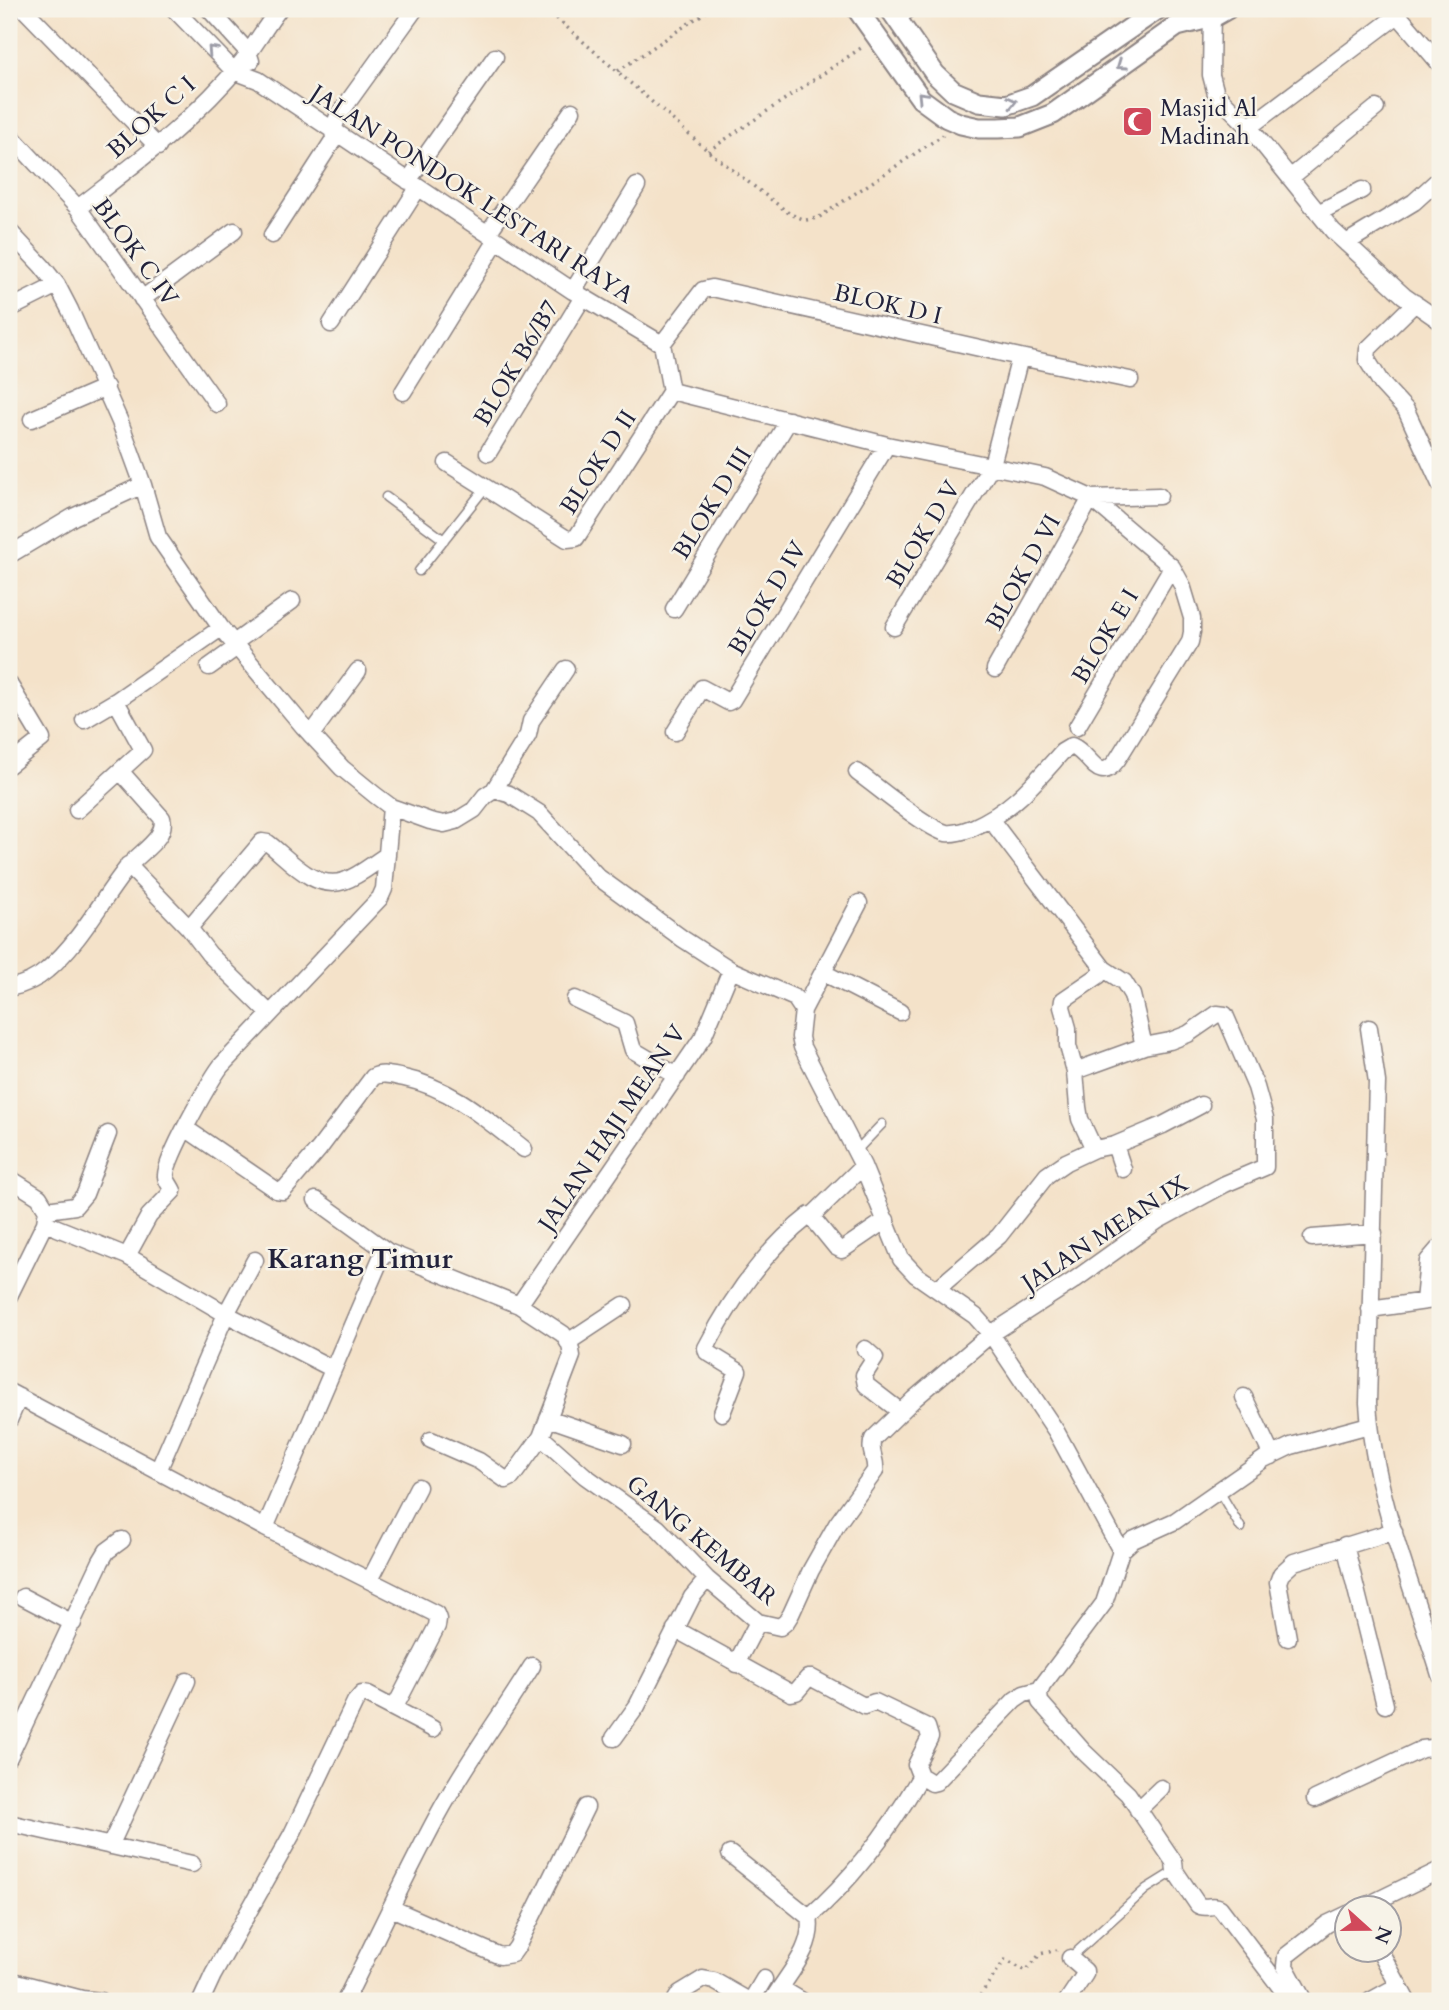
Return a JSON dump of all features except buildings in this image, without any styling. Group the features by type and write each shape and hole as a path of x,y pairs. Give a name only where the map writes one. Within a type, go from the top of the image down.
{"street":[{"path":"9,13 14,9"},
{"path":"24,9 158,147"},
{"name":"JALAN PONDOK LESTARI RAYA","path":"174,9 234,71 258,80 578,294 662,344"},
{"path":"209,9 248,52 258,80"},
{"name":"BLOK C I","path":"78,208 158,147 190,118 234,71 279,9"},
{"path":"272,235 334,139 333,130 338,116 415,9"},
{"path":"858,9 921,99 947,118 979,128 1020,127 1053,114 1175,17 1217,11 1211,75 1216,94 1249,127 1318,213 1346,243 1415,303 1440,321"},
{"path":"894,15 934,74 953,91 979,102 1006,105 1032,96 1158,9"},
{"path":"1249,127 1396,12 1440,64"},
{"path":"331,324 413,185 495,57"},
{"path":"1290,178 1376,108"},
{"path":"403,392 493,236 572,111"},
{"name":"BLOK C IV","path":"9,134 78,208 217,404"},
{"path":"1346,243 1414,202 1436,182 1440,183"},
{"name":"BLOK B6/B7","path":"488,453 637,187"},
{"path":"1318,213 1362,190"},
{"path":"9,231 57,285 106,387 143,485 158,537 221,628 311,735 342,768 391,807 444,824 456,821 474,810 485,796 494,790 525,739 531,721 566,669"},
{"path":"142,299 234,231"},
{"path":"9,309 57,285"},
{"name":"BLOK D I","path":"662,344 703,290 712,288 1130,380"},
{"path":"1415,303 1368,349 1367,360 1382,384 1406,410 1440,484"},
{"path":"662,344 671,391 887,445 1045,477 1091,498 1172,567 1182,585 1192,618 1190,642 1109,770 1104,771 1094,766 1081,750 1072,746 1062,752 1013,805 991,820 962,832 947,833 932,827 857,772"},
{"name":"BLOK D V","path":"894,627 992,465 1020,357"},
{"path":"32,419 106,387"},
{"name":"BLOK D II","path":"447,463 567,539 576,537 671,391"},
{"name":"BLOK D III","path":"674,609 789,421"},
{"name":"BLOK D IV","path":"675,732 702,688 728,702 732,700 887,445"},
{"path":"9,555 73,517 143,485"},
{"path":"1091,498 1159,496"},
{"name":"BLOK D VI","path":"995,669 1091,498"},
{"name":"BLOK E I","path":"1077,727 1172,567"},
{"path":"209,667 292,601"},
{"path":"84,720 221,628"},
{"path":"311,735 358,671"},
{"path":"9,684 42,739 9,765"},
{"path":"77,810 143,750 116,701"},
{"path":"9,988 26,984 46,971 71,947 128,866 161,834 164,825 162,818 121,772"},
{"path":"494,790 509,794 539,813 598,877 731,970 795,998 803,1010"},
{"path":"127,1256 149,1216 173,1191 166,1170 208,1083 220,1066 380,898 384,889 391,807"},
{"path":"991,820 1104,969 1124,982 1132,995 1143,1046 1075,1071"},
{"path":"188,928 262,842 307,875 333,883 345,881 387,855"},
{"path":"128,866 188,928 209,954 269,1013"},
{"path":"859,903 803,1010 800,1037 802,1048 859,1158 901,1259 916,1275 975,1316 985,1339 1056,1431 1121,1551"},
{"path":"1094,1149 1080,1119 1075,1071 1062,1007 1063,1000 1104,969"},
{"name":"JALAN HAJI MEAN V","path":"519,1305 703,1037 731,970"},
{"path":"824,973 900,1012"},
{"path":"575,999 625,1023 633,1050 677,1076"},
{"name":"JALAN MEAN IX","path":"780,1627 791,1614 811,1570 837,1524 875,1471 871,1448 873,1439 901,1412 985,1339 1157,1221 1225,1184 1262,1170 1267,1164 1265,1119 1256,1087 1225,1016 1217,1014 1188,1034 1170,1041 1143,1046"},
{"path":"1369,1028 1377,1082 1369,1425 1394,1531 1440,1675"},
{"path":"185,1128 276,1190 283,1191 319,1149 373,1077 379,1074 418,1081 448,1093 471,1106 524,1150"},
{"path":"937,1289 999,1236 1047,1175 1066,1162 1094,1149 1115,1145 1163,1125 1201,1105"},
{"path":"9,1296 46,1216 75,1206 85,1194 108,1135"},
{"path":"1115,1145 1123,1169"},
{"path":"722,1413 738,1371 707,1352 706,1348 741,1289 764,1257 786,1233 812,1216 859,1158"},
{"path":"9,1178 39,1198 46,1216 127,1256 226,1314 333,1369"},
{"path":"316,1200 388,1252 519,1305 563,1334 568,1342 572,1356 541,1437 512,1477 506,1480 479,1461 432,1440"},
{"path":"812,1216 836,1247 842,1250 886,1220"},
{"path":"1312,1238 1374,1233"},
{"path":"1370,1310 1432,1300 1428,1261 1440,1247"},
{"path":"265,1528 381,1258 388,1252"},
{"path":"158,1471 226,1314 255,1259"},
{"path":"568,1342 624,1305"},
{"path":"865,1349 876,1358 864,1375 866,1385 901,1412"},
{"path":"9,1420 14,1394 265,1528 436,1614 437,1626 395,1707"},
{"path":"1244,1397 1272,1456"},
{"path":"548,1418 623,1444"},
{"path":"1291,2001 1220,1908 1198,1905 1175,1871 1174,1863 1128,1794 1083,1751 1040,1702 1040,1690 1104,1604 1121,1551 1133,1540 1175,1521 1291,1446 1369,1425"},
{"name":"GANG KEMBAR","path":"541,1437 585,1476 658,1528 707,1580 758,1622 780,1627"},
{"path":"370,1580 418,1487"},
{"path":"1288,1638 1278,1582 1281,1574 1293,1562 1394,1531"},
{"path":"9,1757 101,1561 107,1551 122,1540"},
{"path":"1345,1545 1385,1705"},
{"path":"614,1738 637,1706 692,1597 707,1580"},
{"path":"23,1597 73,1623"},
{"path":"736,1664 758,1622"},
{"path":"675,1629 791,1693 796,1692 808,1678 812,1678 864,1706 875,1702 927,1727 930,1737 916,1765 921,1778"},
{"path":"345,2001 438,1814 482,1740 503,1713 532,1665"},
{"path":"110,1846 187,1681"},
{"path":"921,1778 936,1782 1015,1700 1024,1694 1040,1690"},
{"path":"201,2001 292,1834 355,1702 362,1694 395,1707 433,1728"},
{"path":"1315,1799 1422,1749 1431,1748 1440,1754"},
{"path":"809,1917 843,1885 898,1815 921,1778"},
{"path":"1138,1810 1161,1788"},
{"path":"391,1908 500,1956 512,1954 586,1807"},
{"path":"9,1823 192,1864"},
{"path":"730,1854 809,1917 810,1933 804,1950 776,1995 802,2001"},
{"path":"1389,1895 1440,1870"},
{"path":"1304,2001 1285,1966 1286,1956 1334,1921"},
{"path":"1067,2001 1085,1974 1070,1958"},
{"path":"1388,1965 1407,2001"},
{"path":"675,2001 680,1993 703,1979 714,1981 750,2001 764,1979"},
{"path":"9,1980 82,1999 101,2001"},
{"path":"1370,2001 1399,1985"}],"lane":[{"path":"894,15 916,9"},
{"path":"419,572 485,488"},
{"path":"386,497 444,540"},
{"path":"859,1158 882,1125"},
{"path":"1219,1491 1241,1528"},
{"path":"1070,1958 1146,1889 1175,1871"}],"path":[{"path":"546,9 708,151 790,214 806,220 818,218 961,124"},
{"path":"618,71 710,9"},
{"path":"708,151 877,37"},
{"path":"976,2001 1005,1959 1026,1971 1045,1951 1058,1950 1070,1958"}],"place":[{"name":"Masjid Al Madinah","path":"1137,122"}],"district":[{"name":"Karang Timur","path":"360,1258"}]}
